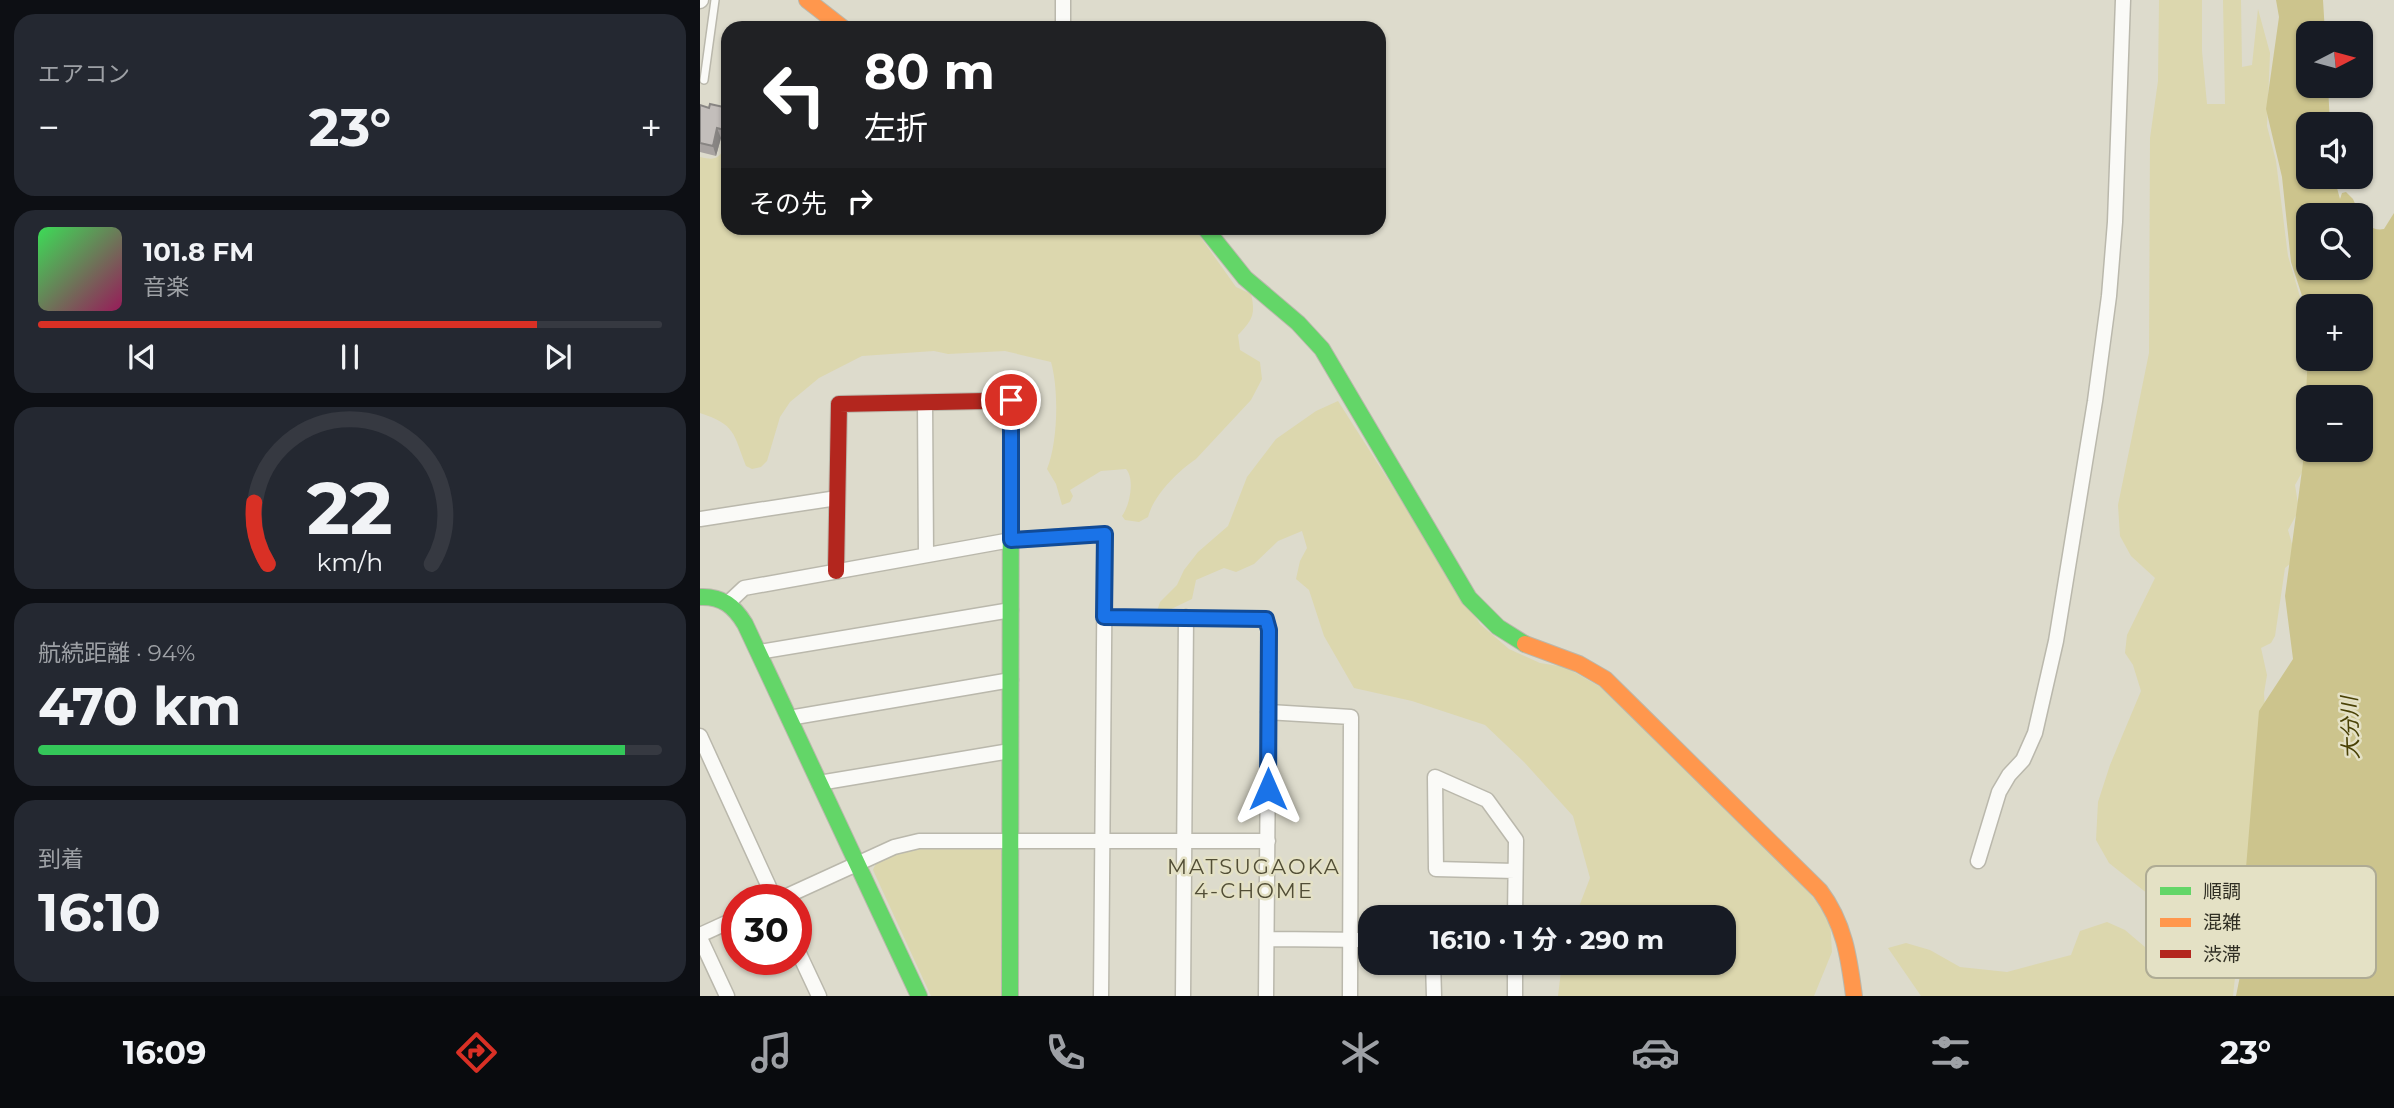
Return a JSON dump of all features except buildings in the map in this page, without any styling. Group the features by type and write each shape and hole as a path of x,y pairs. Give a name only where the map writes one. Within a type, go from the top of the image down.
{"street":[{"path":"807,0 834,21"},
{"path":"1063,0 1063,21"},
{"path":"1978,861 1999,792 2009,775 2023,760 2035,733 2056,641 2095,401 2109,296 2115,222 2123,0"},
{"path":"1211,235 1245,278 1298,323 1322,349 1469,598 1477,607 1516,639 1575,662 1605,679 1820,891 1836,913 1845,935 1854,996"},
{"path":"836,571 839,404 1011,400 1010,996"},
{"path":"925,402 926,555"},
{"path":"700,519 837,499"},
{"path":"728,603 744,588 836,571 1011,540 1105,534 1101,996"},
{"path":"700,597 714,597 728,603 742,617 919,996"},
{"path":"759,652 1011,610"},
{"path":"1104,617 1266,619 1269,630 1266,996"},
{"path":"1183,996 1186,617"},
{"path":"789,718 1011,680"},
{"path":"1268,712 1351,717 1350,996"},
{"path":"700,736 769,884"},
{"path":"819,783 1010,751"},
{"path":"1516,872 1436,869 1435,777 1487,800 1516,840 1516,872 1516,905"},
{"path":"812,884 894,847 919,841 1268,841"},
{"path":"721,926 700,936 727,996"},
{"path":"1267,940 1358,940"},
{"path":"809,975 819,996"},
{"path":"1433,975 1434,996"},
{"path":"1515,996 1516,975"}],"lane":[{"path":"704,80 715,0"}],"shaded area":[{"path":"2159,0 2202,0 2202,51 2207,104 2225,104 2223,0 2241,0 2242,67 2252,65 2258,9 2270,53 2267,126 2276,161 2288,256 2299,294 2296,294 2296,371 2309,371 2309,385 2296,385 2296,462 2306,462 2306,465 2295,485 2299,510 2288,530 2294,551 2293,561 2285,568 2275,636 2271,643 2261,648 2267,675 2264,693 2267,743 2254,866 2146,866 2146,892 2109,863 2096,840 2098,802 2110,765 2141,691 2133,665 2125,653 2127,635 2155,578 2131,556 2120,536 2118,505 2149,353 2150,138 2158,81"},
{"path":"720,155 721,235 1199,235 1236,287 1251,294 1252,317 1238,335 1240,350 1260,362 1262,379 1251,400 1196,459 1167,485 1155,500 1148,517 1139,522 1125,520 1122,516 1130,492 1129,473 1126,469 1101,471 1070,490 1073,496 1070,502 1062,505 1056,484 1047,469 1051,458 1056,416 1051,362 1005,351 948,354 934,351 862,356 819,378 790,402 780,417 767,461 761,467 752,469 746,466 727,426 700,413 700,157 709,159"},
{"path":"1338,401 1480,624 1509,649 1540,663 1565,667 1604,689 1789,867 1830,919 1832,952 1814,996 1558,996 1561,975 1736,975 1736,905 1580,905 1590,878 1573,816 1524,762 1485,725 1412,701 1354,688 1324,636 1309,590 1296,579 1300,561 1307,548 1302,531 1278,541 1254,564 1236,572 1224,568 1196,580 1192,599 1167,611 1157,611 1160,602 1177,585 1184,570 1198,552 1228,526 1247,477 1276,439 1316,411"},
{"path":"925,846 997,847 1002,851 1002,996 931,996 873,870 876,864 888,856"},
{"path":"2107,922 2125,930 2146,947 2146,978 2235,978 2233,996 1921,996 1888,948 1906,943 1930,950 1960,967 2007,972 2071,955 2080,931"}],"water":[{"path":"2276,0 2323,0 2324,21 2296,21 2296,98 2329,98 2329,112 2296,112 2296,189 2337,189 2340,199 2342,193 2346,192 2355,203 2296,203 2296,277 2291,262 2282,177 2266,109 2279,17"},
{"name":"大分川","path":"2394,213 2394,996 2236,996 2240,978 2376,978 2376,866 2246,866 2259,711 2293,659 2285,596 2303,462 2373,462 2373,385 2306,385 2307,371 2373,371 2373,294 2301,294 2297,280 2373,280 2373,228 2384,229"}],"traffic: fast":[{"path":"1211,235 1245,278 1298,323 1322,349 1469,598 1498,627 1525,644"},
{"path":"986,401 1011,400 1010,996"},
{"path":"700,597 715,598 727,603 745,624 919,996"}],"traffic: slow":[{"path":"807,0 834,21"},
{"path":"1525,644 1579,664 1605,679 1820,891 1840,928 1854,996"}],"traffic: jam":[{"path":"836,571 839,404 986,401"}],"district":[{"name":"MATSUGAOKA 4-CHOME","path":"1254,878"}],"route":[{"path":"1011,400 1011,540 1105,534 1104,617 1266,619 1269,630 1268,789"}]}
